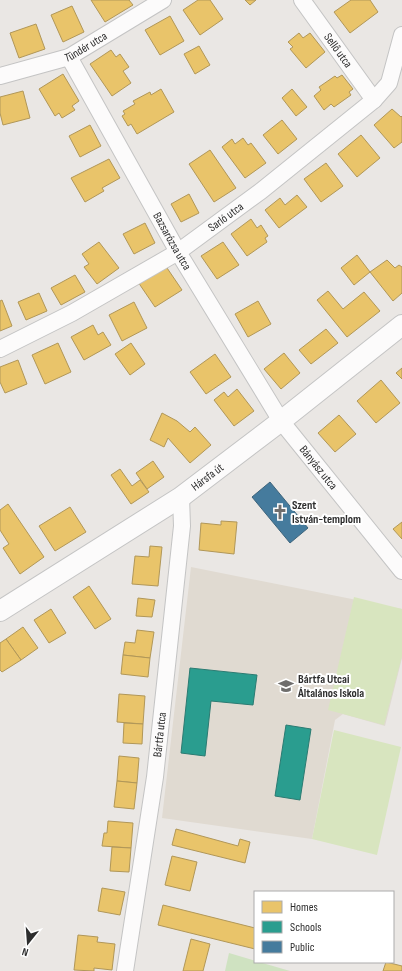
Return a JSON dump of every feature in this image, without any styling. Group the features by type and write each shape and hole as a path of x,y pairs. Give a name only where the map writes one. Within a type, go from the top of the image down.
{"street":[{"name":"Tündér utca","path":"0,76 69,57 163,0"},
{"name":"Sellő utca","path":"302,0 374,100"},
{"name":"Sarló utca","path":"0,348 72,313 178,252 261,191 374,100 389,83 402,35"},
{"name":"Bazsarózsa utca","path":"69,57 178,252 281,421"},
{"name":"Hársfa út","path":"0,612 181,497 281,421 402,324"},
{"name":"Bányász utca","path":"281,421 402,571"},
{"name":"Bártfa utca","path":"125,971 155,777 182,526 181,497"}],"shaded area":[{"name":"Bártfa Utcai Általános Iskola","path":"191,567 402,609 402,658 385,726 343,714 335,720 312,839 162,818"}],"green space":[{"path":"354,597 402,609 402,656 384,725 328,710"},
{"path":"334,730 401,747 377,855 312,839"},
{"path":"229,953 254,960 254,963 263,963 290,971 225,971"}],"building: Homes":[{"path":"91,0 129,0 133,5 105,22"},
{"path":"198,0 210,0 223,19 200,35 183,10"},
{"path":"245,0 256,0 250,5"},
{"path":"351,0 370,0 378,12 350,33 334,12"},
{"path":"72,6 84,32 63,42 51,15"},
{"path":"170,16 184,41 160,55 145,30"},
{"path":"36,24 45,49 19,58 10,33"},
{"path":"299,33 303,38 310,33 325,52 306,68 290,49 293,47 288,42"},
{"path":"199,46 210,65 195,74 184,54"},
{"path":"111,50 116,57 120,54 129,67 123,71 131,83 112,96 90,64"},
{"path":"63,74 79,101 72,106 75,110 62,118 59,113 55,116 39,89"},
{"path":"342,75 353,89 349,92 351,95 334,107 331,104 324,110 314,96 321,90 319,87 335,76 337,78"},
{"path":"161,89 174,112 137,134 131,124 128,126 122,116 125,114 123,111 135,104 133,101 150,92 151,95"},
{"path":"292,89 307,107 296,116 282,98"},
{"path":"23,91 30,118 3,125 0,113 0,97"},
{"path":"392,109 401,117 402,116 402,142 394,148 374,125"},
{"path":"282,120 297,139 278,154 263,135"},
{"path":"90,125 101,146 80,157 69,136"},
{"path":"361,135 380,158 357,177 338,154"},
{"path":"243,138 248,145 251,143 266,163 245,178 222,147 232,139 235,144"},
{"path":"210,150 236,188 214,202 189,164"},
{"path":"109,159 120,178 102,188 104,191 85,202 71,178"},
{"path":"326,163 343,186 321,202 304,179"},
{"path":"189,194 199,213 181,222 171,204"},
{"path":"297,195 307,207 279,228 265,210 280,198 285,205"},
{"path":"251,219 257,228 261,225 268,236 265,238 267,242 247,256 231,234"},
{"path":"145,223 155,243 134,254 123,234"},
{"path":"99,242 119,268 97,284 84,267 89,264 82,254"},
{"path":"223,242 239,265 217,279 201,256"},
{"path":"357,255 370,272 354,285 341,268"},
{"path":"387,260 395,268 399,265 402,267 402,293 393,301 370,272"},
{"path":"165,265 182,290 155,307 138,282"},
{"path":"75,275 85,292 61,305 51,288"},
{"path":"328,291 343,309 364,292 380,311 347,337 317,300"},
{"path":"39,293 47,311 26,320 18,302"},
{"path":"2,300 12,326 0,331 0,301"},
{"path":"258,301 271,324 248,337 235,314"},
{"path":"134,302 147,328 122,341 109,315"},
{"path":"93,325 98,335 103,332 111,345 84,360 71,337"},
{"path":"326,329 338,343 311,364 299,350"},
{"path":"58,343 71,372 45,384 32,355"},
{"path":"131,343 145,364 130,375 115,354"},
{"path":"284,353 300,373 281,389 264,369"},
{"path":"215,354 231,377 206,394 190,372"},
{"path":"18,360 27,384 5,393 0,382 0,367"},
{"path":"402,368 402,379 396,373"},
{"path":"381,380 400,403 376,423 357,401"},
{"path":"237,389 254,411 234,426 214,400 224,392 228,397"},
{"path":"162,413 177,421 190,432 195,427 211,445 190,463 168,438 164,447 150,440"},
{"path":"339,415 356,434 335,452 318,433"},
{"path":"153,461 164,477 147,489 136,473"},
{"path":"120,469 132,486 140,480 149,492 131,504 111,475"},
{"path":"8,504 44,557 20,574 3,548 9,544 0,530 0,510"},
{"path":"70,507 86,532 55,551 39,526"},
{"path":"221,521 237,522 234,554 199,550 201,523 221,525"},
{"path":"402,522 402,539 393,529"},
{"path":"150,546 162,547 158,586 132,584 135,556 149,557"},
{"path":"89,586 111,619 95,629 73,597"},
{"path":"138,598 155,600 152,617 136,616"},
{"path":"51,609 66,633 49,643 34,620"},
{"path":"23,627 38,648 21,660 6,639"},
{"path":"137,630 154,632 150,658 123,655 125,642 135,643"},
{"path":"6,639 21,660 2,672 0,670 0,643"},
{"path":"123,655 150,658 148,677 121,674"},
{"path":"119,694 145,696 143,724 117,722"},
{"path":"124,723 143,724 142,744 123,743"},
{"path":"119,756 139,758 137,783 117,781"},
{"path":"117,781 137,783 134,809 114,807"},
{"path":"108,821 133,823 131,848 102,846 104,833 107,833"},
{"path":"176,829 238,846 240,839 250,842 245,863 172,845"},
{"path":"112,847 131,848 129,872 110,871"},
{"path":"172,856 197,862 190,891 165,885"},
{"path":"102,888 125,892 120,915 98,911"},
{"path":"163,905 254,928 254,949 158,925"},
{"path":"78,935 98,937 97,942 115,944 112,970 94,968 94,971 74,970"},
{"path":"191,939 210,944 203,971 183,971"},
{"path":"386,963 402,966 402,971 383,971"}],"building: Schools":[{"path":"190,668 257,675 253,705 211,701 205,756 181,753"},
{"path":"286,725 311,729 300,800 275,796"}],"building: Public":[{"name":"Szent István-templom","path":"270,482 308,528 290,543 252,497"}],"place":[{"name":"Szent István-templom","path":"280,512"},
{"name":"Bártfa Utcai Általános Iskola","path":"286,686"}]}
